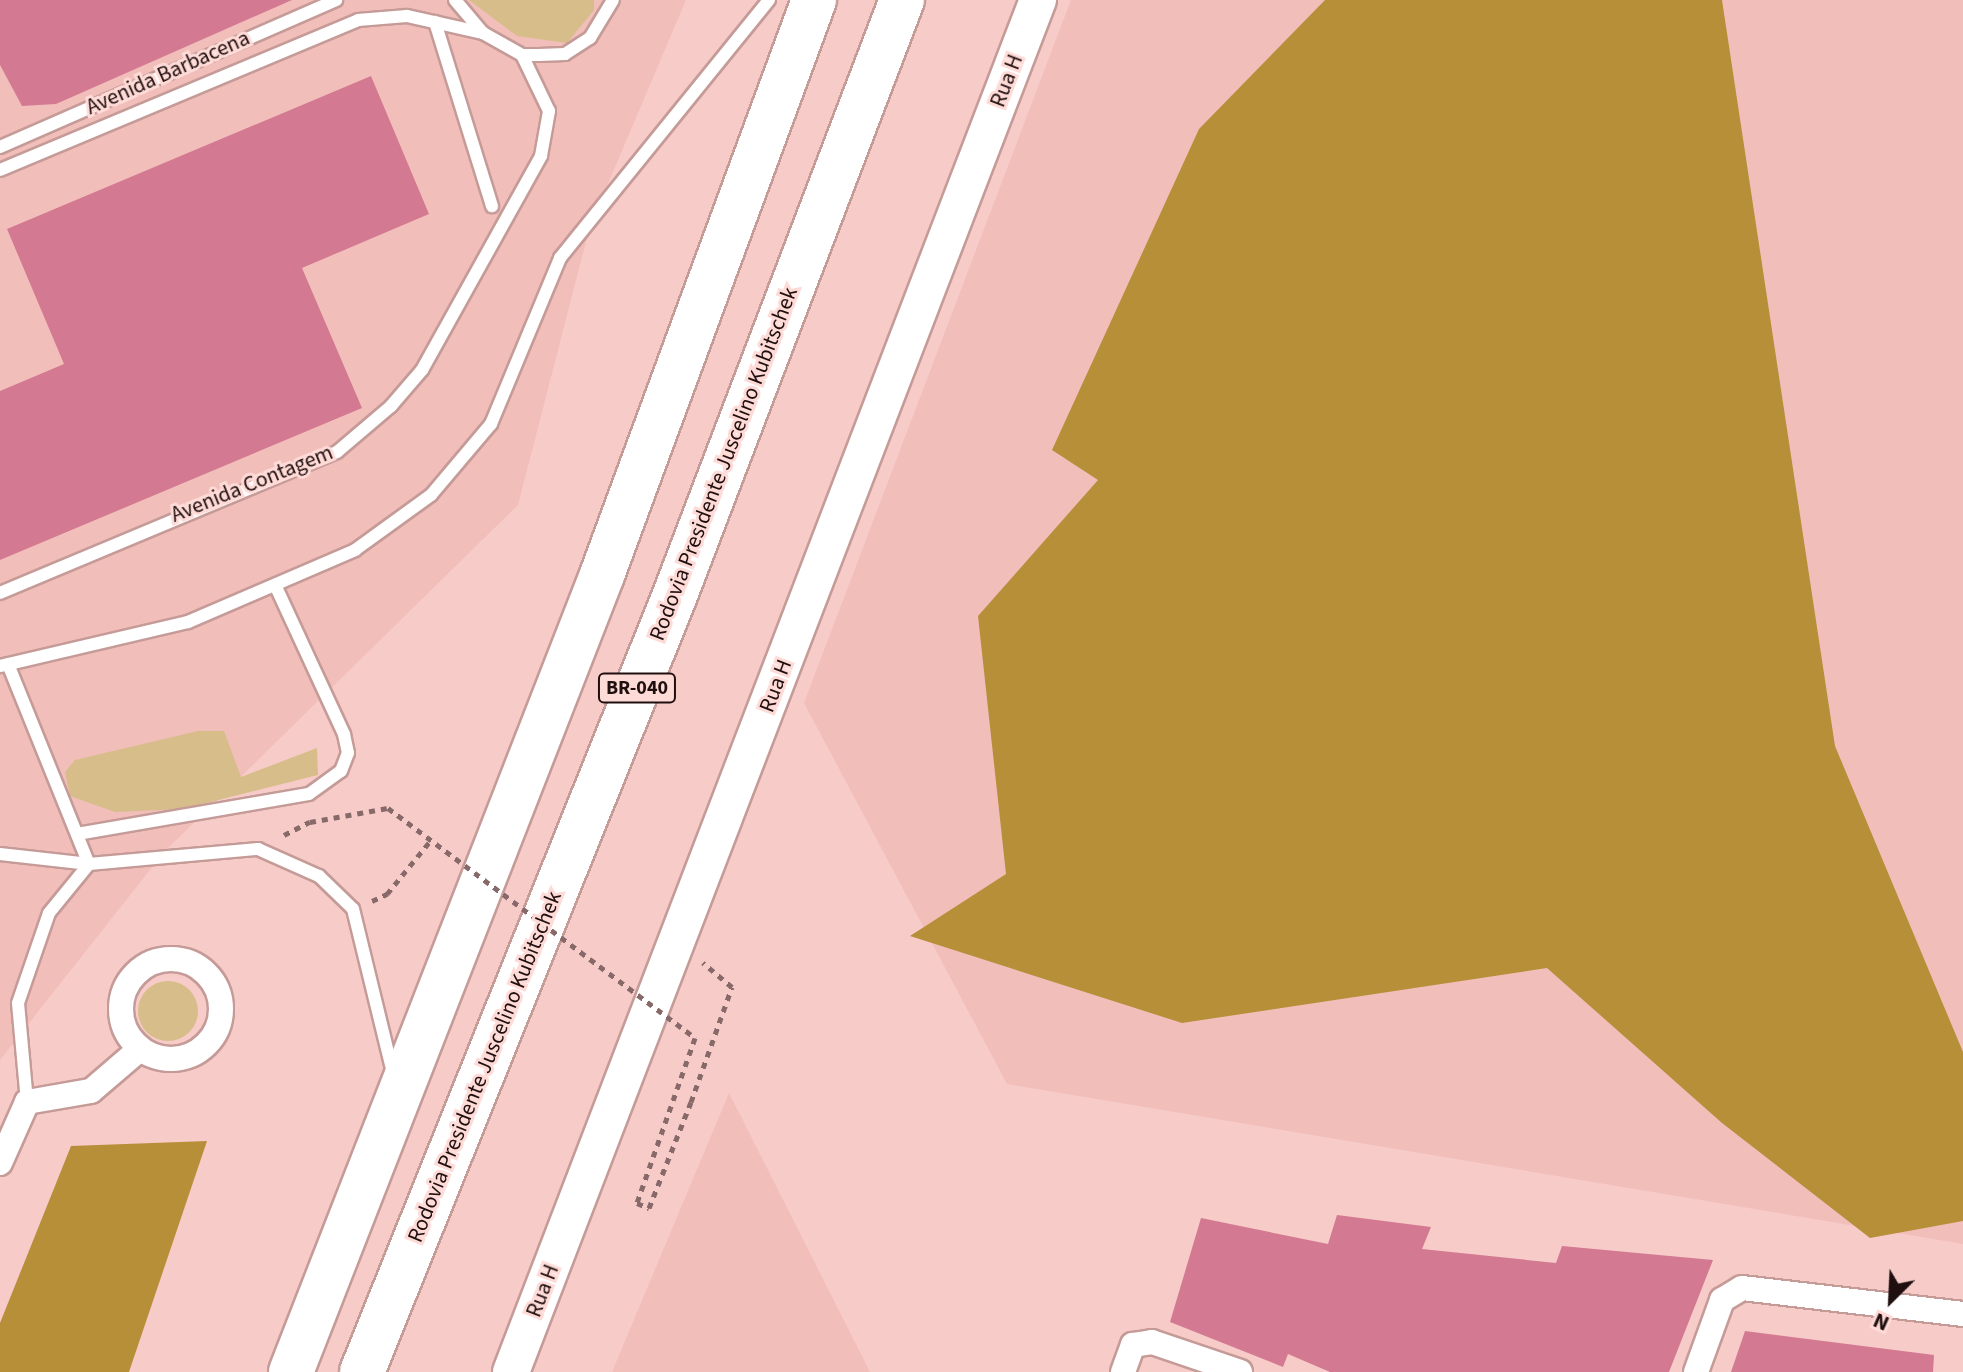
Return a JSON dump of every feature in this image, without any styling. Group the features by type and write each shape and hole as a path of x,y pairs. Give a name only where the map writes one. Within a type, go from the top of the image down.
{"highway":[{"name":"BR-040","path":"291,1372 602,575 814,0"},
{"name":"Rodovia Presidente Juscelino Kubitschek","path":"362,1372 675,595 902,0"}],"main road":[{"name":"Rua H","path":"511,1372 1038,0"}],"street":[{"path":"168,960 195,965 210,976 222,1011 208,1044 175,1060 140,1049 121,1017 128,981 142,968 168,960"},
{"path":"0,1163 27,1102 91,1091 140,1049"},
{"path":"1696,1372 1722,1300 1742,1288 1963,1314"},
{"path":"1123,1372 1133,1345 1173,1345 1240,1372"}],"lane":[{"name":"Avenida Barbacena","path":"0,149 336,0"},
{"path":"455,0 483,33"},
{"path":"435,22 483,33 522,55 565,54 590,38 613,0"},
{"path":"89,864 4,665 188,622 355,550 431,495 491,424 560,258 769,0"},
{"name":"Avenida Barbacena","path":"5,170 324,31 382,16 435,22"},
{"path":"435,22 492,206"},
{"name":"Avenida Contagem","path":"0,593 337,452 391,406 422,370 541,156 549,111 522,55"},
{"path":"0,149 5,170"},
{"path":"77,834 309,794 341,771 348,753 344,734 275,585"},
{"path":"0,854 89,864 258,849 319,876 353,909 399,1096"},
{"path":"27,1102 18,1003 49,913 89,864"}],"path":[{"path":"310,822 388,808 695,1038 637,1203 649,1208 732,987 678,942"},
{"path":"387,894 431,840"}],"shaded area":[{"path":"0,0 686,0 590,226 518,505 164,852 0,1060"},
{"path":"469,0 594,0 594,10 567,43 517,36"},
{"path":"1071,0 1963,0 1963,1244 1007,1084 804,703"},
{"path":"1325,0 1722,0 1835,746 1963,1052 1963,1221 1870,1238 1722,1123 1547,968 1182,1023 910,936 1006,874 978,616 1098,480 1052,450 1199,129"},
{"path":"198,731 224,731 241,777 317,748 318,775 183,809 115,812 70,796 65,772 75,760"},
{"path":"168,981 189,990 198,1011 189,1032 168,1041 147,1032 138,1011 147,990"},
{"path":"729,1093 870,1372 612,1372"},
{"path":"207,1141 129,1372 0,1372 0,1323 71,1146"}],"building":[{"path":"0,0 292,0 56,104 22,106 0,65"},
{"path":"371,76 429,214 302,268 362,408 0,560 0,391 64,364 7,229"},
{"path":"1337,1215 1431,1227 1422,1249 1556,1263 1562,1246 1713,1260 1669,1372 1330,1372 1288,1354 1283,1367 1170,1322 1201,1218 1328,1244"},
{"path":"1745,1331 1934,1355 1933,1372 1731,1372"}]}
